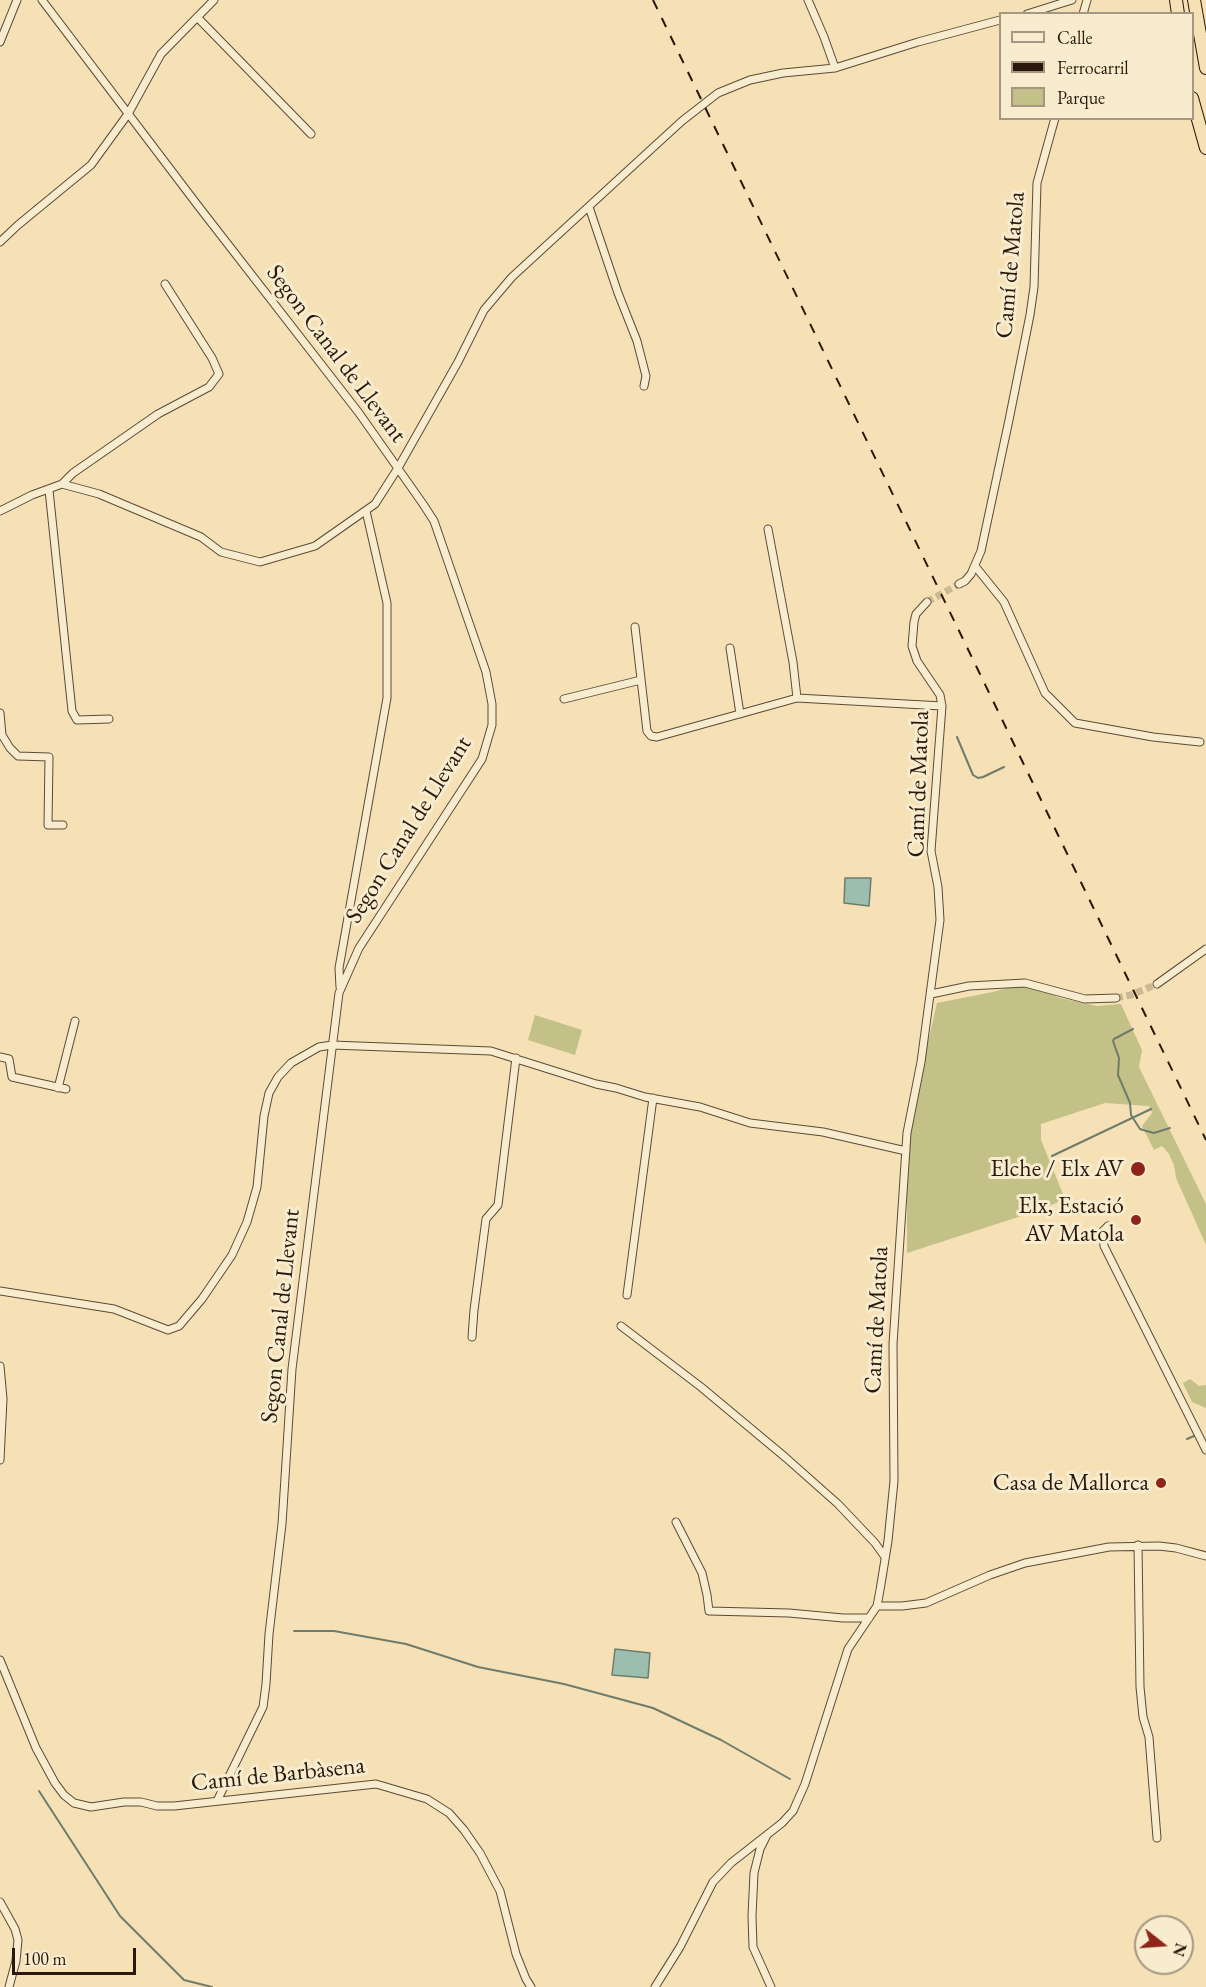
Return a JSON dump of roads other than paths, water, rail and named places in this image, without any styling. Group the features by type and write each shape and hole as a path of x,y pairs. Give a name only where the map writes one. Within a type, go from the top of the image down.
{"highway":[{"path":"1194,0 1206,68"},
{"path":"1194,105 1206,148"}],"street":[{"path":"0,42 17,0"},
{"name":"Segon Canal de Llevant","path":"42,0 359,413 434,521 486,672 492,704 492,725 482,759 359,948 340,989 292,1369 282,1524 265,1696 263,1707 217,1801"},
{"path":"0,242 91,165 128,114 160,54 214,0"},
{"path":"808,0 835,68"},
{"path":"1033,12 1072,0"},
{"path":"197,17 311,134"},
{"path":"62,484 99,494 201,537 221,552 260,562 315,546 375,504 458,362 484,310 512,277 682,121 718,93 750,80 783,73 835,68 918,42 999,21"},
{"name":"Camí de Matola","path":"959,584 965,581 975,566 984,535 1030,315 1034,287 1037,183 1054,120"},
{"path":"589,207 637,341 646,375 644,386"},
{"path":"0,511 62,484 73,473 158,414 209,387 219,374 212,358 165,284"},
{"path":"49,490 72,711 77,720 109,719"},
{"path":"340,989 339,968 387,698 387,603 366,511"},
{"path":"768,529 793,662 797,699"},
{"path":"975,566 1004,602 1045,693 1075,723 1153,737 1200,742"},
{"name":"Camí de Matola","path":"655,1987 681,1947 713,1882 731,1863 782,1823 793,1811 805,1784 848,1649 877,1606 894,1481 893,1344 908,1128 921,1062 940,920 938,887 931,851 942,706 940,695 917,661 911,635 916,614 927,602"},
{"path":"634,627 647,731 651,736 657,737 797,699 942,706"},
{"path":"730,648 740,714"},
{"path":"564,699 641,680"},
{"path":"0,713 2,735 18,756 49,757 48,825 63,825"},
{"path":"1157,984 1206,949"},
{"path":"931,994 969,987 1025,983 1085,999 1116,998"},
{"path":"0,1057 9,1059 12,1077 62,1089 75,1021"},
{"path":"0,1291 114,1309 168,1330 179,1326 202,1299 226,1264 247,1222 257,1187 269,1093 278,1077 291,1063 307,1052 332,1045 491,1051 596,1084 700,1107 750,1123 823,1132 906,1151"},
{"path":"472,1337 486,1219 498,1205 516,1058"},
{"path":"627,1295 653,1098"},
{"path":"1108,1226 1103,1231 1104,1245 1206,1450"},
{"path":"621,1326 785,1457 838,1504 875,1543 885,1557"},
{"path":"0,1366 3,1399 0,1460"},
{"path":"676,1522 702,1573 709,1611 779,1612 869,1618"},
{"path":"1138,1545 1140,1686 1143,1717 1149,1737 1157,1838"},
{"path":"877,1606 926,1603 990,1575 1025,1563 1109,1547 1138,1545 1176,1548 1206,1556"},
{"name":"Camí de Barbàsena","path":"0,1660 36,1748 55,1783 74,1803 91,1808 124,1802 174,1806 376,1784 427,1800 449,1813 480,1853 500,1891 516,1954 531,1987"},
{"path":"768,1832 760,1849 754,1873 752,1916 753,1947 771,1987"},
{"path":"0,1902 15,1929 18,1940 16,1961 9,1987"}],"waterway":[{"path":"957,737 973,775 978,778 983,777 1004,767"},
{"path":"1133,1029 1113,1041 1119,1058 1118,1075 1130,1103 1131,1115 1140,1129 1154,1133 1170,1128"},
{"path":"1052,1156 1151,1109"},
{"path":"1187,1439 1194,1436"},
{"path":"294,1631 334,1631 406,1644 478,1667 564,1684 653,1708 721,1740 790,1779"},
{"path":"39,1791 120,1916 184,1980 212,1987"}],"tunnel":[{"path":"927,602 959,584"},
{"path":"1116,998 1131,995 1157,984"}],"railway":[{"path":"653,0 1206,1140"}],"place":[{"name":"Elche / Elx AV","path":"1138,1169"},
{"name":"Elx, Estació AV Matola","path":"1136,1220"},
{"name":"Casa de Mallorca","path":"1161,1483"}]}
